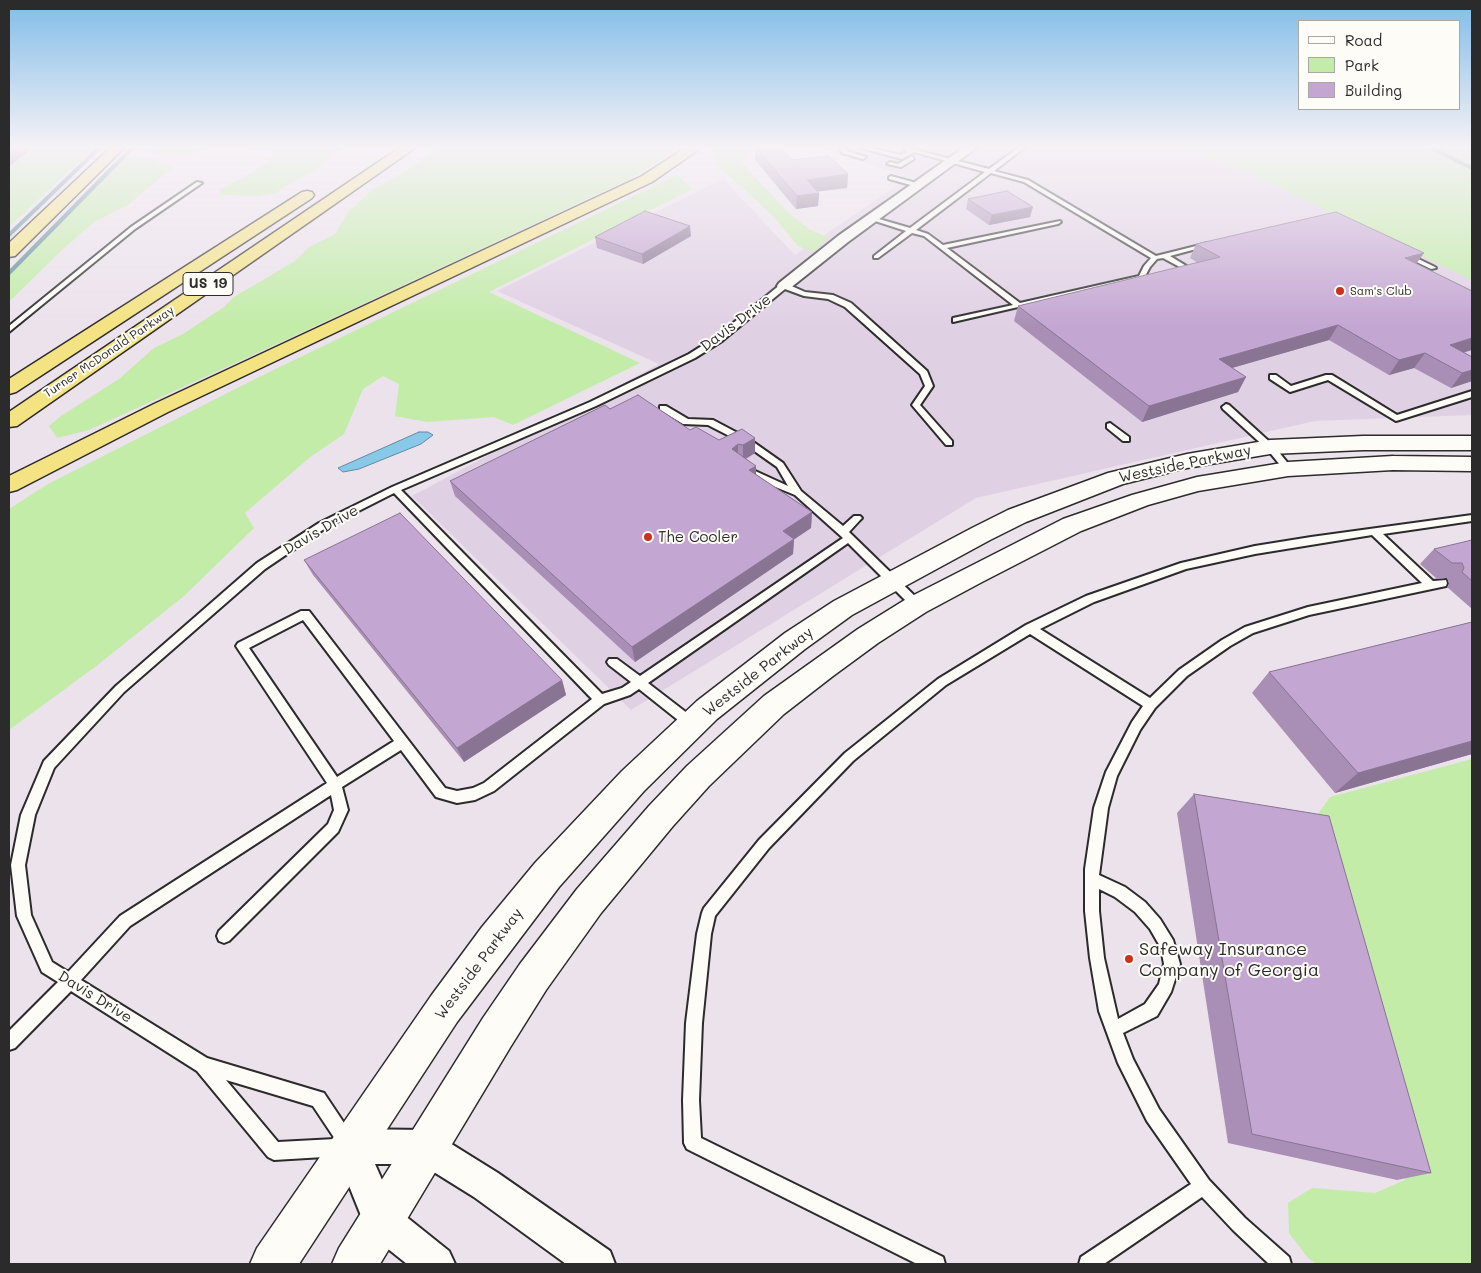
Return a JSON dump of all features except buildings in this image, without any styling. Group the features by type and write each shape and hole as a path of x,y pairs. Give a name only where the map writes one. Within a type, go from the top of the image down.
{"highway":[{"path":"9,252 55,207"},
{"name":"Turner McDonald Parkway","path":"9,388 287,207"},
{"name":"Turner McDonald Parkway","path":"9,421 321,207"},
{"path":"9,486 153,412 587,207"}],"main road":[{"name":"Westside Parkway","path":"273,1264 350,1146 444,1009 495,940 547,876 620,795 692,724 748,676 843,608 891,580 1017,516 1082,489 1152,468 1270,447 1363,442 1472,443"},
{"name":"Westside Parkway","path":"355,1264 425,1147 533,977 588,901 661,816 732,743 774,705 868,636 917,605 1040,541 1106,511 1149,497 1197,484 1288,469 1393,463 1472,464"}],"street":[{"name":"Davis Drive","path":"784,286 888,207"},
{"path":"436,1264 381,1220 350,1146 425,1147 486,1185 597,1264"}],"lane":[{"path":"9,330 133,228 163,207"},
{"path":"876,257 941,207"},
{"path":"1072,207 1156,258"},
{"path":"872,219 926,235 1018,305"},
{"path":"942,247 1058,222"},
{"path":"956,320 1142,277 1147,266 1156,258 1216,243"},
{"path":"1399,251 1433,268"},
{"path":"1165,256 1191,271"},
{"path":"784,286 804,294 840,300 880,332 924,373 929,386 916,405 949,443"},
{"name":"Davis Drive","path":"350,1146 318,1099 203,1066 47,967 24,916 13,867 28,814 49,765 120,689 262,566 323,525 394,489 593,404 692,356 718,339 784,286"},
{"path":"1273,377 1290,389 1329,377 1396,418 1472,394"},
{"path":"1226,407 1270,447 1288,469"},
{"path":"663,408 686,422 693,433"},
{"path":"686,422 710,422 746,441 780,465 798,493 846,535 917,605"},
{"path":"1110,426 1126,438"},
{"path":"739,464 759,478 798,493"},
{"path":"394,489 600,700"},
{"path":"224,936 333,828 341,810 335,785 242,646 304,614 441,793 456,797 474,794 489,787 600,700 626,692 846,535 857,518"},
{"path":"936,1264 693,1143 691,1100 694,1023 704,934 709,913 764,844 849,757 942,682 1030,628 1090,599 1185,566 1264,548 1472,518"},
{"path":"1282,1264 1202,1186 1153,1115 1126,1063 1107,1011 1097,958 1092,911 1095,842 1101,808 1110,776 1136,726 1151,705 1183,673 1226,643 1249,630 1308,611 1436,584 1376,532"},
{"path":"1030,628 1151,705"},
{"path":"613,662 692,724"},
{"path":"9,1042 70,981 125,921 401,743"},
{"path":"1092,878 1120,892 1140,907 1155,924 1168,945 1172,964 1166,987 1151,1010 1114,1029"},
{"name":"Davis Drive","path":"203,1066 274,1151 350,1146"},
{"path":"1088,1264 1202,1186"}],"shaded area":[{"path":"666,207 750,207 795,255 865,207 1338,207 1472,272 1472,415 1315,421 976,498 631,710 412,496 659,364 497,291"}],"green space":[{"path":"9,207 30,207 9,227"},
{"path":"70,207 123,207 94,222 62,250 9,302 9,269"},
{"path":"353,207 569,207 89,430 57,438 49,426 61,416 119,379 154,348 183,334 224,307 234,297 295,261 309,247 335,234 348,212"},
{"path":"610,207 657,207 489,292 640,363 513,425 494,417 427,422 395,416 399,384 383,376 363,389 344,434 309,458 245,513 254,528 184,596 95,667 9,730 9,509 48,484 255,379"},
{"path":"764,207 784,207 809,229 829,238 812,252 798,246"},
{"path":"1321,207 1472,207 1472,280"},
{"path":"1472,759 1472,1264 1316,1264 1308,1258 1289,1233 1288,1203 1312,1188 1375,1193 1405,1180 1397,1135 1315,818 1330,797"}],"water":[{"path":"419,432 428,432 433,435 421,444 359,469 343,472 338,468"}],"waterway":[{"path":"9,235 38,207"},
{"path":"9,273 74,207"}],"place":[{"name":"Sam's Club","path":"1340,291"},
{"name":"The Cooler","path":"648,537"},
{"name":"Safeway Insurance Company of Georgia","path":"1129,959"}]}
